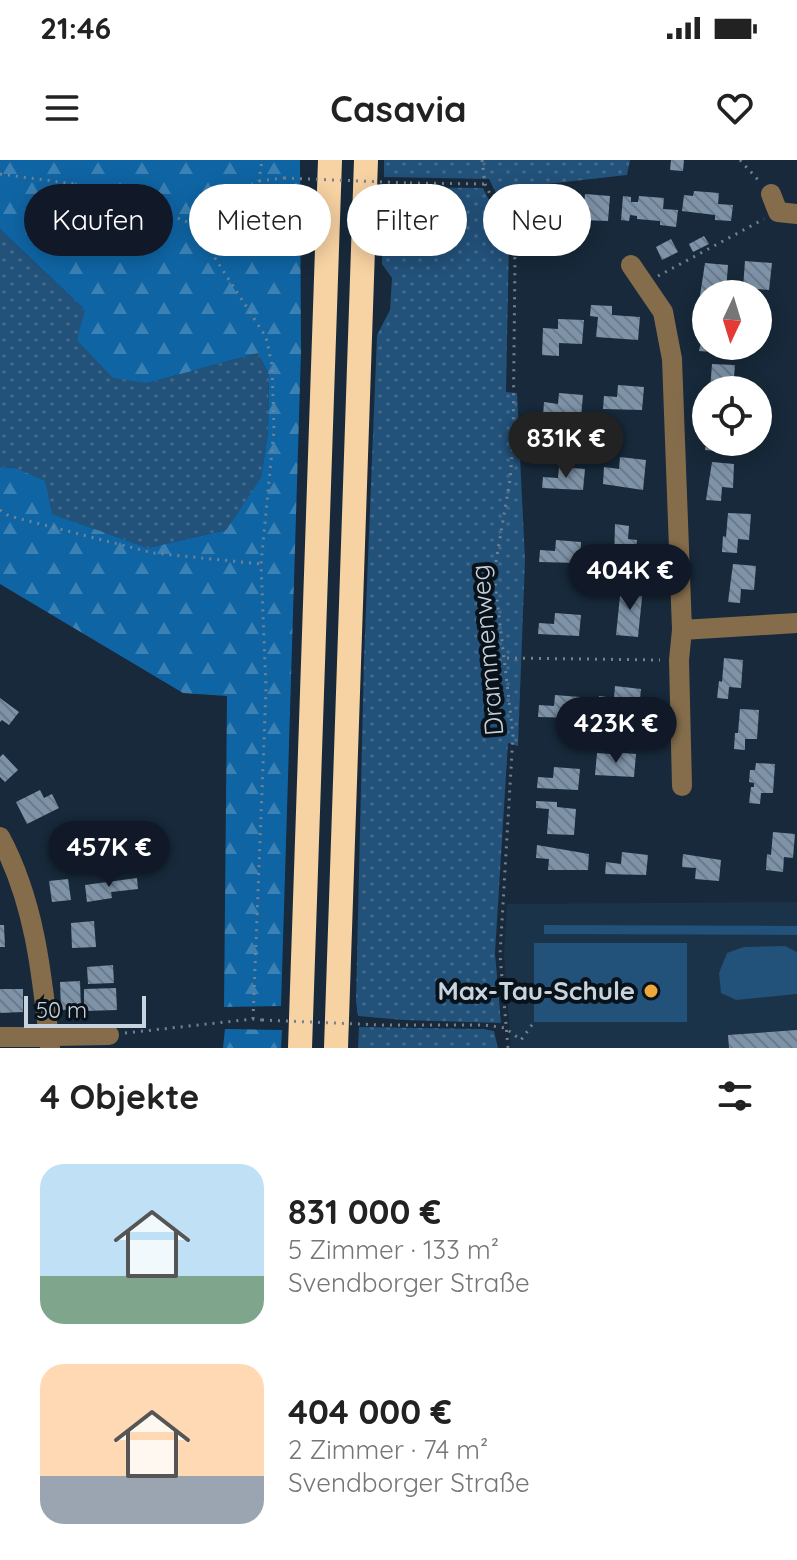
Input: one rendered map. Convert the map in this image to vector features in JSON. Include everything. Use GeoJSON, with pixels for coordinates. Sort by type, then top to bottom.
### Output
{"type":"FeatureCollection","features":[{"type":"Feature","properties":{"kind":"highway"},"geometry":{"type":"LineString","coordinates":[[300,1048],[330,160]]}},
{"type":"Feature","properties":{"kind":"highway"},"geometry":{"type":"LineString","coordinates":[[336,1048],[366,160]]}},
{"type":"Feature","properties":{"kind":"street"},"geometry":{"type":"LineString","coordinates":[[631,265],[663,312],[672,359],[682,630],[679,660],[682,786]]}},
{"type":"Feature","properties":{"kind":"street"},"geometry":{"type":"LineString","coordinates":[[682,630],[797,623]]}},
{"type":"Feature","properties":{"kind":"street"},"geometry":{"type":"LineString","coordinates":[[0,837],[17,872],[32,924],[50,1042]]}},
{"type":"Feature","properties":{"kind":"street"},"geometry":{"type":"LineString","coordinates":[[0,1037],[50,1042],[109,1035]]}},
{"type":"Feature","properties":{"kind":"path"},"geometry":{"type":"LineString","coordinates":[[259,181],[262,160]]}},
{"type":"Feature","properties":{"kind":"path","name":"Drammenweg"},"geometry":{"type":"LineString","coordinates":[[482,160],[485,184]]}},
{"type":"Feature","properties":{"kind":"path"},"geometry":{"type":"LineString","coordinates":[[645,283],[782,207],[740,160]]}},
{"type":"Feature","properties":{"kind":"path"},"geometry":{"type":"LineString","coordinates":[[0,174],[75,184],[189,223]]}},
{"type":"Feature","properties":{"kind":"path"},"geometry":{"type":"LineString","coordinates":[[255,184],[284,178],[485,184]]}},
{"type":"Feature","properties":{"kind":"path"},"geometry":{"type":"LineString","coordinates":[[214,256],[266,337],[272,365],[274,430],[261,564],[266,689],[253,1019]]}},
{"type":"Feature","properties":{"kind":"path","name":"Drammenweg"},"geometry":{"type":"LineString","coordinates":[[508,1048],[500,955],[513,753],[506,658],[494,573],[512,456],[514,256]]}},
{"type":"Feature","properties":{"kind":"path"},"geometry":{"type":"LineString","coordinates":[[0,510],[9,516],[153,553],[261,564]]}},
{"type":"Feature","properties":{"kind":"path"},"geometry":{"type":"LineString","coordinates":[[506,658],[679,660]]}},
{"type":"Feature","properties":{"kind":"path"},"geometry":{"type":"LineString","coordinates":[[109,1035],[253,1019],[382,1025],[485,1025],[505,1028],[521,1040],[534,1022]]}},
{"type":"Feature","properties":{"kind":"shaded area"},"geometry":{"type":"Polygon","coordinates":[[[384,160],[630,160],[627,175],[547,184],[492,184],[489,179],[384,177],[384,160]]]}},
{"type":"Feature","properties":{"kind":"shaded area"},"geometry":{"type":"Polygon","coordinates":[[[467,188],[483,188],[483,256],[509,256],[506,392],[517,393],[525,560],[518,746],[508,743],[495,953],[501,1023],[358,1016],[364,658],[377,335],[390,310],[392,278],[382,264],[382,256],[467,256],[467,188]]]}},
{"type":"Feature","properties":{"kind":"shaded area"},"geometry":{"type":"Polygon","coordinates":[[[0,229],[24,252],[24,256],[28,256],[85,310],[148,383],[258,353],[269,375],[268,432],[261,479],[226,530],[148,548],[51,514],[15,468],[0,467],[0,229]]]}},
{"type":"Feature","properties":{"kind":"shaded area","name":"Max-Tau-Schule"},"geometry":{"type":"Polygon","coordinates":[[[797,902],[797,1048],[511,1048],[504,955],[507,904],[797,902]]]}},
{"type":"Feature","properties":{"kind":"shaded area"},"geometry":{"type":"Polygon","coordinates":[[[544,925],[797,926],[797,935],[544,934],[544,925]]]}},
{"type":"Feature","properties":{"kind":"shaded area"},"geometry":{"type":"Polygon","coordinates":[[[534,943],[687,943],[687,1022],[534,1022],[534,943]]]}},
{"type":"Feature","properties":{"kind":"shaded area"},"geometry":{"type":"Polygon","coordinates":[[[785,946],[797,952],[797,994],[736,1000],[721,993],[719,973],[727,953],[744,947],[785,946]]]}},
{"type":"Feature","properties":{"kind":"shaded area"},"geometry":{"type":"Polygon","coordinates":[[[359,1027],[483,1029],[494,1031],[498,1048],[358,1048],[359,1027]]]}},
{"type":"Feature","properties":{"kind":"green space"},"geometry":{"type":"Polygon","coordinates":[[[0,160],[300,160],[300,184],[189,184],[189,256],[300,256],[301,352],[281,1006],[224,1007],[227,696],[183,693],[0,584],[0,467],[15,468],[45,481],[52,514],[148,548],[226,530],[261,478],[268,432],[269,375],[258,353],[148,383],[113,378],[77,340],[85,310],[28,256],[173,256],[173,184],[24,184],[24,252],[0,229],[0,160]]]}},
{"type":"Feature","properties":{"kind":"green space"},"geometry":{"type":"Polygon","coordinates":[[[225,1029],[282,1030],[281,1048],[223,1048],[225,1029]]]}},
{"type":"Feature","properties":{"kind":"building"},"geometry":{"type":"Polygon","coordinates":[[[671,160],[684,160],[683,171],[670,170],[671,160]]]}},
{"type":"Feature","properties":{"kind":"building"},"geometry":{"type":"Polygon","coordinates":[[[694,191],[719,193],[718,204],[733,205],[731,221],[715,220],[715,215],[682,211],[684,195],[693,196],[694,191]]]}},
{"type":"Feature","properties":{"kind":"building"},"geometry":{"type":"Polygon","coordinates":[[[591,194],[610,196],[608,221],[591,220],[591,194]]]}},
{"type":"Feature","properties":{"kind":"building"},"geometry":{"type":"Polygon","coordinates":[[[623,196],[631,197],[631,202],[638,202],[639,196],[664,198],[663,209],[678,210],[676,227],[630,215],[629,221],[621,220],[623,196]]]}},
{"type":"Feature","properties":{"kind":"building"},"geometry":{"type":"Polygon","coordinates":[[[704,236],[709,244],[693,252],[689,244],[704,236]]]}},
{"type":"Feature","properties":{"kind":"building"},"geometry":{"type":"Polygon","coordinates":[[[671,239],[678,252],[662,260],[656,247],[671,239]]]}},
{"type":"Feature","properties":{"kind":"building"},"geometry":{"type":"Polygon","coordinates":[[[745,261],[772,263],[770,280],[744,280],[745,261]]]}},
{"type":"Feature","properties":{"kind":"building"},"geometry":{"type":"Polygon","coordinates":[[[705,263],[728,265],[727,280],[702,280],[705,263]]]}},
{"type":"Feature","properties":{"kind":"building"},"geometry":{"type":"Polygon","coordinates":[[[591,305],[612,306],[612,315],[640,317],[638,340],[596,337],[598,317],[590,316],[591,305]]]}},
{"type":"Feature","properties":{"kind":"building"},"geometry":{"type":"Polygon","coordinates":[[[558,319],[584,320],[582,344],[559,343],[559,356],[542,355],[543,328],[558,329],[558,319]]]}},
{"type":"Feature","properties":{"kind":"building"},"geometry":{"type":"Polygon","coordinates":[[[712,364],[735,365],[734,376],[711,376],[712,364]]]}},
{"type":"Feature","properties":{"kind":"building"},"geometry":{"type":"Polygon","coordinates":[[[618,385],[644,387],[642,410],[603,409],[604,396],[617,397],[618,385]]]}},
{"type":"Feature","properties":{"kind":"building"},"geometry":{"type":"Polygon","coordinates":[[[559,393],[583,395],[581,417],[543,416],[544,402],[558,404],[559,393]]]}},
{"type":"Feature","properties":{"kind":"building"},"geometry":{"type":"Polygon","coordinates":[[[620,457],[646,460],[643,490],[603,484],[604,467],[619,469],[620,457]]]}},
{"type":"Feature","properties":{"kind":"building"},"geometry":{"type":"Polygon","coordinates":[[[712,462],[734,464],[733,488],[722,487],[721,501],[706,500],[712,462]]]}},
{"type":"Feature","properties":{"kind":"building"},"geometry":{"type":"Polygon","coordinates":[[[559,467],[585,469],[583,490],[542,488],[543,477],[558,478],[559,467]]]}},
{"type":"Feature","properties":{"kind":"building"},"geometry":{"type":"Polygon","coordinates":[[[728,513],[751,514],[749,540],[738,539],[737,553],[722,552],[728,513]]]}},
{"type":"Feature","properties":{"kind":"building"},"geometry":{"type":"Polygon","coordinates":[[[615,524],[629,526],[628,539],[637,540],[634,566],[614,564],[615,524]]]}},
{"type":"Feature","properties":{"kind":"building"},"geometry":{"type":"Polygon","coordinates":[[[556,540],[581,542],[580,563],[539,562],[540,550],[555,551],[556,540]]]}},
{"type":"Feature","properties":{"kind":"building"},"geometry":{"type":"Polygon","coordinates":[[[733,564],[756,566],[754,590],[741,589],[740,603],[728,602],[733,564]]]}},
{"type":"Feature","properties":{"kind":"building"},"geometry":{"type":"Polygon","coordinates":[[[621,586],[643,588],[638,637],[616,635],[621,586]]]}},
{"type":"Feature","properties":{"kind":"building"},"geometry":{"type":"Polygon","coordinates":[[[555,613],[581,615],[579,636],[538,634],[539,623],[554,624],[555,613]]]}},
{"type":"Feature","properties":{"kind":"building"},"geometry":{"type":"Polygon","coordinates":[[[724,658],[743,660],[741,688],[729,687],[728,699],[717,698],[724,658]]]}},
{"type":"Feature","properties":{"kind":"building"},"geometry":{"type":"Polygon","coordinates":[[[615,686],[641,689],[639,709],[598,708],[599,696],[614,698],[615,686]]]}},
{"type":"Feature","properties":{"kind":"building"},"geometry":{"type":"Polygon","coordinates":[[[555,695],[580,697],[579,718],[538,717],[539,705],[554,706],[555,695]]]}},
{"type":"Feature","properties":{"kind":"building"},"geometry":{"type":"Polygon","coordinates":[[[0,698],[19,712],[9,725],[2,720],[0,722],[0,698]]]}},
{"type":"Feature","properties":{"kind":"building"},"geometry":{"type":"Polygon","coordinates":[[[740,709],[759,710],[757,739],[745,739],[745,750],[734,749],[740,709]]]}},
{"type":"Feature","properties":{"kind":"building"},"geometry":{"type":"Polygon","coordinates":[[[597,753],[636,754],[634,777],[595,775],[597,753]]]}},
{"type":"Feature","properties":{"kind":"building"},"geometry":{"type":"Polygon","coordinates":[[[3,754],[18,770],[5,782],[0,777],[0,757],[3,754]]]}},
{"type":"Feature","properties":{"kind":"building"},"geometry":{"type":"Polygon","coordinates":[[[756,763],[775,764],[773,793],[761,793],[760,804],[749,803],[751,787],[754,787],[754,783],[749,782],[750,770],[755,770],[756,763]]]}},
{"type":"Feature","properties":{"kind":"building"},"geometry":{"type":"Polygon","coordinates":[[[554,767],[580,769],[578,790],[537,788],[538,777],[553,778],[554,767]]]}},
{"type":"Feature","properties":{"kind":"building"},"geometry":{"type":"Polygon","coordinates":[[[40,790],[44,798],[52,794],[59,808],[27,824],[16,802],[40,790]]]}},
{"type":"Feature","properties":{"kind":"building"},"geometry":{"type":"Polygon","coordinates":[[[536,801],[557,802],[557,807],[576,809],[574,835],[547,834],[549,809],[536,808],[536,801]]]}},
{"type":"Feature","properties":{"kind":"building"},"geometry":{"type":"Polygon","coordinates":[[[773,832],[795,834],[793,858],[784,857],[783,872],[766,870],[773,832]]]}},
{"type":"Feature","properties":{"kind":"building"},"geometry":{"type":"Polygon","coordinates":[[[97,838],[122,838],[123,849],[97,850],[97,838]]]}},
{"type":"Feature","properties":{"kind":"building"},"geometry":{"type":"Polygon","coordinates":[[[537,845],[589,854],[588,870],[548,870],[549,859],[536,858],[537,845]]]}},
{"type":"Feature","properties":{"kind":"building"},"geometry":{"type":"Polygon","coordinates":[[[622,852],[648,855],[646,875],[605,874],[606,862],[621,864],[622,852]]]}},
{"type":"Feature","properties":{"kind":"building"},"geometry":{"type":"Polygon","coordinates":[[[683,854],[721,860],[719,881],[695,879],[696,868],[682,867],[683,854]]]}},
{"type":"Feature","properties":{"kind":"building"},"geometry":{"type":"Polygon","coordinates":[[[137,878],[138,889],[111,892],[112,898],[87,902],[85,885],[137,878]]]}},
{"type":"Feature","properties":{"kind":"building"},"geometry":{"type":"Polygon","coordinates":[[[68,879],[71,900],[52,902],[49,881],[68,879]]]}},
{"type":"Feature","properties":{"kind":"building"},"geometry":{"type":"Polygon","coordinates":[[[94,921],[96,947],[72,948],[71,923],[94,921]]]}},
{"type":"Feature","properties":{"kind":"building"},"geometry":{"type":"Polygon","coordinates":[[[0,925],[4,925],[5,947],[0,947],[0,925]]]}},
{"type":"Feature","properties":{"kind":"building"},"geometry":{"type":"Polygon","coordinates":[[[113,965],[114,983],[88,984],[87,967],[113,965]]]}},
{"type":"Feature","properties":{"kind":"building"},"geometry":{"type":"Polygon","coordinates":[[[80,981],[81,1009],[61,1010],[60,982],[80,981]]]}},
{"type":"Feature","properties":{"kind":"building"},"geometry":{"type":"Polygon","coordinates":[[[116,988],[117,1010],[84,1011],[84,989],[116,988]]]}},
{"type":"Feature","properties":{"kind":"building"},"geometry":{"type":"Polygon","coordinates":[[[0,989],[23,989],[23,1012],[0,1013],[0,989]]]}},
{"type":"Feature","properties":{"kind":"building"},"geometry":{"type":"Polygon","coordinates":[[[797,1030],[797,1048],[729,1048],[728,1035],[797,1030]]]}},
{"type":"Feature","properties":{"kind":"place","name":"Max-Tau-Schule"},"geometry":{"type":"Point","coordinates":[651,991]}}]}
